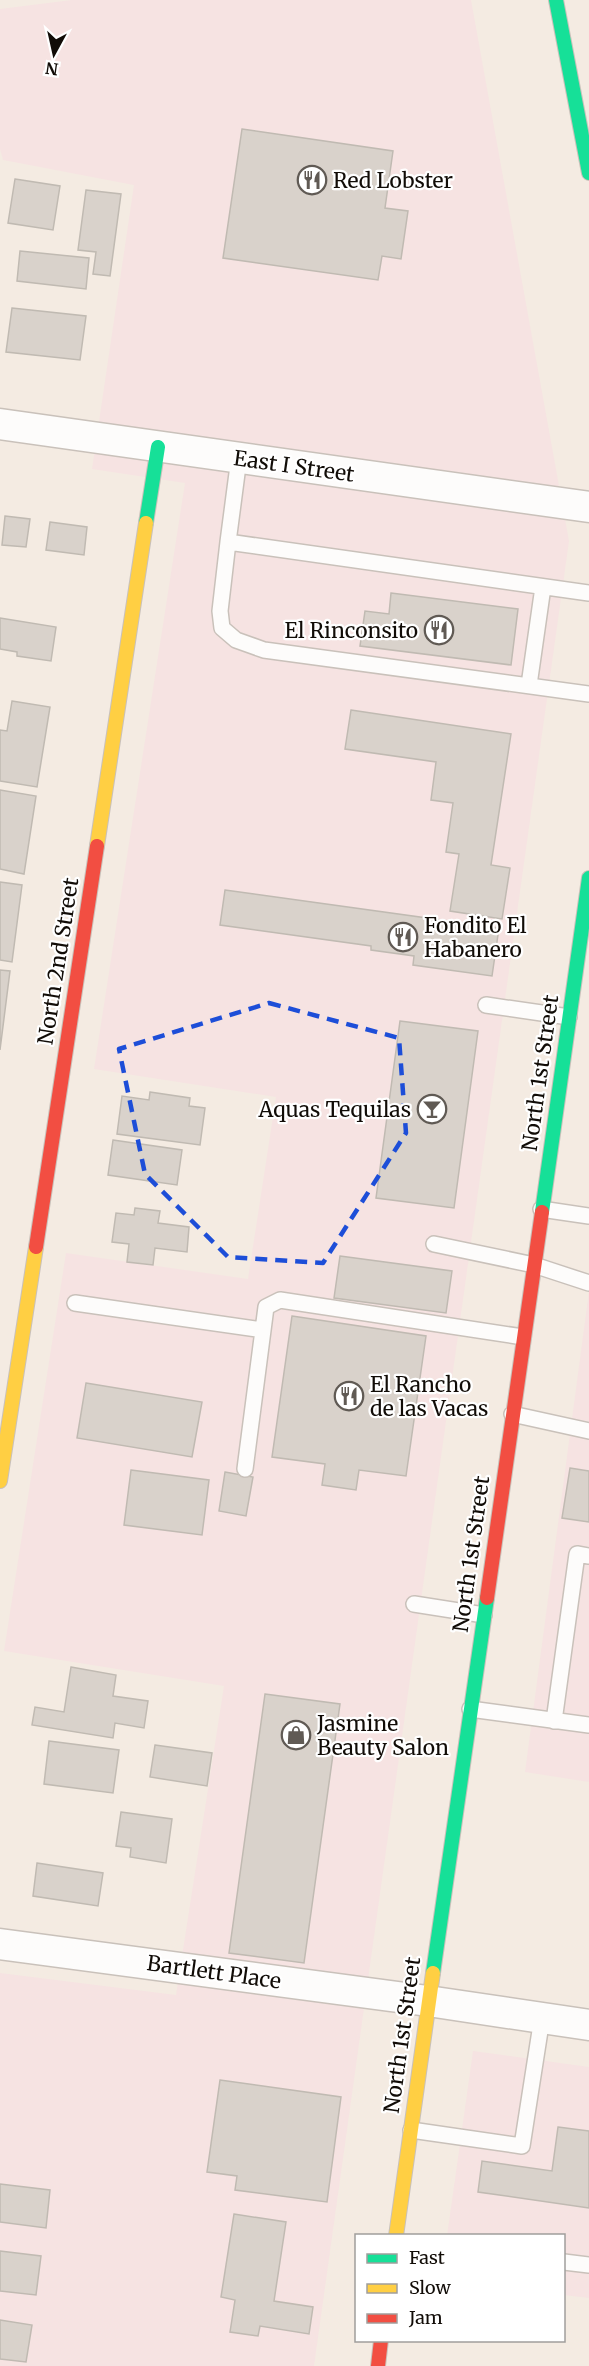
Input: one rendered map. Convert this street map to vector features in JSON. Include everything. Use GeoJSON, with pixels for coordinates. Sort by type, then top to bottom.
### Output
{"type":"FeatureCollection","features":[{"type":"Feature","properties":{"kind":"main road"},"geometry":{"type":"LineString","coordinates":[[556,0],[589,172]]}},
{"type":"Feature","properties":{"kind":"main road","name":"North 2nd Street"},"geometry":{"type":"LineString","coordinates":[[0,1481],[158,447]]}},
{"type":"Feature","properties":{"kind":"main road","name":"North 1st Street"},"geometry":{"type":"LineString","coordinates":[[396,2234],[589,878]]}},
{"type":"Feature","properties":{"kind":"main road"},"geometry":{"type":"LineString","coordinates":[[378,2366],[381,2342]]}},
{"type":"Feature","properties":{"kind":"street","name":"East I Street"},"geometry":{"type":"LineString","coordinates":[[0,424],[589,507]]}},
{"type":"Feature","properties":{"kind":"street","name":"Bartlett Place"},"geometry":{"type":"LineString","coordinates":[[0,1944],[428,2001],[589,2025]]}},
{"type":"Feature","properties":{"kind":"lane"},"geometry":{"type":"LineString","coordinates":[[239,458],[220,611],[222,628],[236,640],[264,650],[589,694]]}},
{"type":"Feature","properties":{"kind":"lane"},"geometry":{"type":"LineString","coordinates":[[228,542],[589,593]]}},
{"type":"Feature","properties":{"kind":"lane"},"geometry":{"type":"LineString","coordinates":[[529,685],[543,587]]}},
{"type":"Feature","properties":{"kind":"lane"},"geometry":{"type":"LineString","coordinates":[[486,1005],[569,1017]]}},
{"type":"Feature","properties":{"kind":"lane"},"geometry":{"type":"LineString","coordinates":[[541,1209],[589,1216]]}},
{"type":"Feature","properties":{"kind":"lane"},"geometry":{"type":"LineString","coordinates":[[434,1244],[534,1265],[589,1283]]}},
{"type":"Feature","properties":{"kind":"lane"},"geometry":{"type":"LineString","coordinates":[[245,1469],[266,1307],[280,1300],[523,1337]]}},
{"type":"Feature","properties":{"kind":"lane"},"geometry":{"type":"LineString","coordinates":[[75,1303],[263,1330]]}},
{"type":"Feature","properties":{"kind":"lane"},"geometry":{"type":"LineString","coordinates":[[512,1414],[589,1431]]}},
{"type":"Feature","properties":{"kind":"lane"},"geometry":{"type":"LineString","coordinates":[[554,1721],[577,1554],[589,1556]]}},
{"type":"Feature","properties":{"kind":"lane"},"geometry":{"type":"LineString","coordinates":[[414,1604],[484,1615]]}},
{"type":"Feature","properties":{"kind":"lane"},"geometry":{"type":"LineString","coordinates":[[470,1709],[589,1725]]}},
{"type":"Feature","properties":{"kind":"lane"},"geometry":{"type":"LineString","coordinates":[[411,2130],[522,2146],[542,2018]]}},
{"type":"Feature","properties":{"kind":"lane"},"geometry":{"type":"LineString","coordinates":[[565,2262],[589,2265]]}},
{"type":"Feature","properties":{"kind":"highlighted area"},"geometry":{"type":"Polygon","coordinates":[[[269,1003],[399,1038],[406,1133],[323,1263],[228,1257],[145,1174],[119,1049],[269,1003]]]}},
{"type":"Feature","properties":{"kind":"shaded area"},"geometry":{"type":"Polygon","coordinates":[[[72,0],[471,0],[569,541],[314,2366],[0,2366],[0,1973],[176,1995],[224,1686],[4,1651],[66,1253],[248,1279],[276,1097],[94,1069],[185,483],[92,469],[134,185],[3,160],[0,149],[0,9],[72,0]]]}},
{"type":"Feature","properties":{"kind":"shaded area"},"geometry":{"type":"Polygon","coordinates":[[[589,1291],[589,1782],[525,1772],[589,1291]]]}},
{"type":"Feature","properties":{"kind":"shaded area"},"geometry":{"type":"Polygon","coordinates":[[[473,2051],[589,2067],[589,2298],[565,2295],[565,2234],[447,2234],[473,2051]]]}},
{"type":"Feature","properties":{"kind":"building","name":"Red Lobster"},"geometry":{"type":"Polygon","coordinates":[[[242,129],[393,151],[385,208],[408,211],[401,259],[382,256],[378,280],[223,258],[242,129]]]}},
{"type":"Feature","properties":{"kind":"building"},"geometry":{"type":"Polygon","coordinates":[[[15,179],[60,186],[53,230],[8,223],[15,179]]]}},
{"type":"Feature","properties":{"kind":"building"},"geometry":{"type":"Polygon","coordinates":[[[86,190],[121,194],[110,276],[93,274],[96,252],[78,250],[86,190]]]}},
{"type":"Feature","properties":{"kind":"building"},"geometry":{"type":"Polygon","coordinates":[[[20,251],[89,258],[86,289],[17,281],[20,251]]]}},
{"type":"Feature","properties":{"kind":"building"},"geometry":{"type":"Polygon","coordinates":[[[12,308],[86,316],[80,360],[6,352],[12,308]]]}},
{"type":"Feature","properties":{"kind":"building"},"geometry":{"type":"Polygon","coordinates":[[[5,516],[30,519],[26,547],[2,545],[5,516]]]}},
{"type":"Feature","properties":{"kind":"building"},"geometry":{"type":"Polygon","coordinates":[[[50,522],[87,527],[84,555],[46,550],[50,522]]]}},
{"type":"Feature","properties":{"kind":"building","name":"El Rinconsito"},"geometry":{"type":"Polygon","coordinates":[[[391,593],[518,609],[511,665],[360,646],[365,611],[389,614],[391,593]]]}},
{"type":"Feature","properties":{"kind":"building"},"geometry":{"type":"Polygon","coordinates":[[[0,618],[56,627],[51,661],[17,656],[17,652],[0,649],[0,618]]]}},
{"type":"Feature","properties":{"kind":"building"},"geometry":{"type":"Polygon","coordinates":[[[12,701],[50,707],[37,787],[0,781],[0,730],[7,731],[12,701]]]}},
{"type":"Feature","properties":{"kind":"building"},"geometry":{"type":"Polygon","coordinates":[[[351,710],[511,734],[491,865],[510,868],[502,919],[450,911],[459,854],[446,852],[453,803],[431,800],[436,762],[345,749],[351,710]]]}},
{"type":"Feature","properties":{"kind":"building"},"geometry":{"type":"Polygon","coordinates":[[[0,790],[36,796],[24,874],[0,869],[0,790]]]}},
{"type":"Feature","properties":{"kind":"building"},"geometry":{"type":"Polygon","coordinates":[[[0,882],[22,885],[12,962],[0,960],[0,882]]]}},
{"type":"Feature","properties":{"kind":"building","name":"Fondito El Habanero"},"geometry":{"type":"Polygon","coordinates":[[[225,890],[499,928],[492,976],[413,965],[414,956],[371,950],[371,946],[220,925],[225,890]]]}},
{"type":"Feature","properties":{"kind":"building"},"geometry":{"type":"Polygon","coordinates":[[[0,970],[10,971],[0,1050],[0,970]]]}},
{"type":"Feature","properties":{"kind":"building"},"geometry":{"type":"Polygon","coordinates":[[[400,1021],[478,1031],[454,1208],[376,1198],[400,1021]]]}},
{"type":"Feature","properties":{"kind":"building"},"geometry":{"type":"Polygon","coordinates":[[[150,1092],[190,1098],[189,1106],[205,1108],[200,1145],[117,1134],[122,1096],[149,1100],[150,1092]]]}},
{"type":"Feature","properties":{"kind":"building"},"geometry":{"type":"Polygon","coordinates":[[[113,1140],[182,1150],[177,1185],[108,1175],[113,1140]]]}},
{"type":"Feature","properties":{"kind":"building"},"geometry":{"type":"Polygon","coordinates":[[[135,1208],[160,1211],[158,1223],[189,1227],[187,1252],[155,1248],[153,1265],[127,1262],[129,1244],[112,1242],[116,1213],[134,1215],[135,1208]]]}},
{"type":"Feature","properties":{"kind":"building"},"geometry":{"type":"Polygon","coordinates":[[[340,1256],[452,1271],[446,1313],[334,1298],[340,1256]]]}},
{"type":"Feature","properties":{"kind":"building","name":"El Rancho de las Vacas"},"geometry":{"type":"Polygon","coordinates":[[[292,1316],[426,1336],[406,1476],[359,1470],[356,1490],[322,1485],[325,1464],[272,1457],[292,1316]]]}},
{"type":"Feature","properties":{"kind":"building"},"geometry":{"type":"Polygon","coordinates":[[[86,1383],[202,1402],[192,1457],[77,1438],[86,1383]]]}},
{"type":"Feature","properties":{"kind":"building"},"geometry":{"type":"Polygon","coordinates":[[[570,1468],[589,1471],[589,1522],[562,1518],[570,1468]]]}},
{"type":"Feature","properties":{"kind":"building"},"geometry":{"type":"Polygon","coordinates":[[[131,1470],[209,1480],[202,1535],[124,1525],[131,1470]]]}},
{"type":"Feature","properties":{"kind":"building"},"geometry":{"type":"Polygon","coordinates":[[[225,1472],[253,1477],[246,1516],[219,1511],[225,1472]]]}},
{"type":"Feature","properties":{"kind":"building"},"geometry":{"type":"Polygon","coordinates":[[[71,1667],[116,1675],[113,1696],[148,1701],[144,1728],[115,1723],[113,1738],[32,1725],[35,1707],[64,1712],[71,1667]]]}},
{"type":"Feature","properties":{"kind":"building"},"geometry":{"type":"Polygon","coordinates":[[[265,1694],[340,1704],[304,1963],[229,1953],[265,1694]]]}},
{"type":"Feature","properties":{"kind":"building"},"geometry":{"type":"Polygon","coordinates":[[[49,1741],[119,1750],[113,1793],[44,1784],[49,1741]]]}},
{"type":"Feature","properties":{"kind":"building"},"geometry":{"type":"Polygon","coordinates":[[[155,1745],[212,1753],[207,1786],[150,1777],[155,1745]]]}},
{"type":"Feature","properties":{"kind":"building"},"geometry":{"type":"Polygon","coordinates":[[[121,1812],[172,1819],[166,1863],[130,1857],[131,1848],[116,1846],[121,1812]]]}},
{"type":"Feature","properties":{"kind":"building"},"geometry":{"type":"Polygon","coordinates":[[[37,1863],[103,1873],[98,1906],[33,1896],[37,1863]]]}},
{"type":"Feature","properties":{"kind":"building"},"geometry":{"type":"Polygon","coordinates":[[[220,2080],[341,2097],[327,2202],[235,2190],[237,2176],[207,2172],[220,2080]]]}},
{"type":"Feature","properties":{"kind":"building"},"geometry":{"type":"Polygon","coordinates":[[[558,2127],[589,2131],[589,2208],[478,2192],[482,2161],[552,2171],[558,2127]]]}},
{"type":"Feature","properties":{"kind":"building"},"geometry":{"type":"Polygon","coordinates":[[[0,2184],[50,2190],[46,2228],[0,2222],[0,2184]]]}},
{"type":"Feature","properties":{"kind":"building"},"geometry":{"type":"Polygon","coordinates":[[[234,2214],[286,2222],[274,2301],[313,2307],[309,2334],[260,2326],[258,2336],[230,2332],[235,2300],[221,2297],[234,2214]]]}},
{"type":"Feature","properties":{"kind":"building"},"geometry":{"type":"Polygon","coordinates":[[[0,2251],[41,2256],[36,2295],[0,2291],[0,2251]]]}},
{"type":"Feature","properties":{"kind":"building"},"geometry":{"type":"Polygon","coordinates":[[[0,2320],[32,2325],[26,2362],[0,2359],[0,2320]]]}},
{"type":"Feature","properties":{"kind":"traffic: fast"},"geometry":{"type":"LineString","coordinates":[[556,0],[589,173]]}},
{"type":"Feature","properties":{"kind":"traffic: fast"},"geometry":{"type":"LineString","coordinates":[[146,523],[158,447]]}},
{"type":"Feature","properties":{"kind":"traffic: fast"},"geometry":{"type":"LineString","coordinates":[[542,1212],[589,878]]}},
{"type":"Feature","properties":{"kind":"traffic: fast"},"geometry":{"type":"LineString","coordinates":[[433,1973],[487,1598]]}},
{"type":"Feature","properties":{"kind":"traffic: slow"},"geometry":{"type":"LineString","coordinates":[[97,846],[146,523]]}},
{"type":"Feature","properties":{"kind":"traffic: slow"},"geometry":{"type":"LineString","coordinates":[[0,1481],[36,1247]]}},
{"type":"Feature","properties":{"kind":"traffic: slow"},"geometry":{"type":"LineString","coordinates":[[396,2234],[433,1973]]}},
{"type":"Feature","properties":{"kind":"traffic: jam"},"geometry":{"type":"LineString","coordinates":[[36,1247],[97,846]]}},
{"type":"Feature","properties":{"kind":"traffic: jam"},"geometry":{"type":"LineString","coordinates":[[487,1598],[542,1212]]}},
{"type":"Feature","properties":{"kind":"traffic: jam"},"geometry":{"type":"LineString","coordinates":[[378,2366],[381,2342]]}},
{"type":"Feature","properties":{"kind":"place","name":"Red Lobster"},"geometry":{"type":"Point","coordinates":[312,180]}},
{"type":"Feature","properties":{"kind":"place","name":"El Rinconsito"},"geometry":{"type":"Point","coordinates":[439,630]}},
{"type":"Feature","properties":{"kind":"place","name":"Fondito El Habanero"},"geometry":{"type":"Point","coordinates":[403,937]}},
{"type":"Feature","properties":{"kind":"place","name":"Aquas Tequilas"},"geometry":{"type":"Point","coordinates":[432,1109]}},
{"type":"Feature","properties":{"kind":"place","name":"El Rancho de las Vacas"},"geometry":{"type":"Point","coordinates":[349,1396]}},
{"type":"Feature","properties":{"kind":"place","name":"Jasmine Beauty Salon"},"geometry":{"type":"Point","coordinates":[296,1735]}}]}
